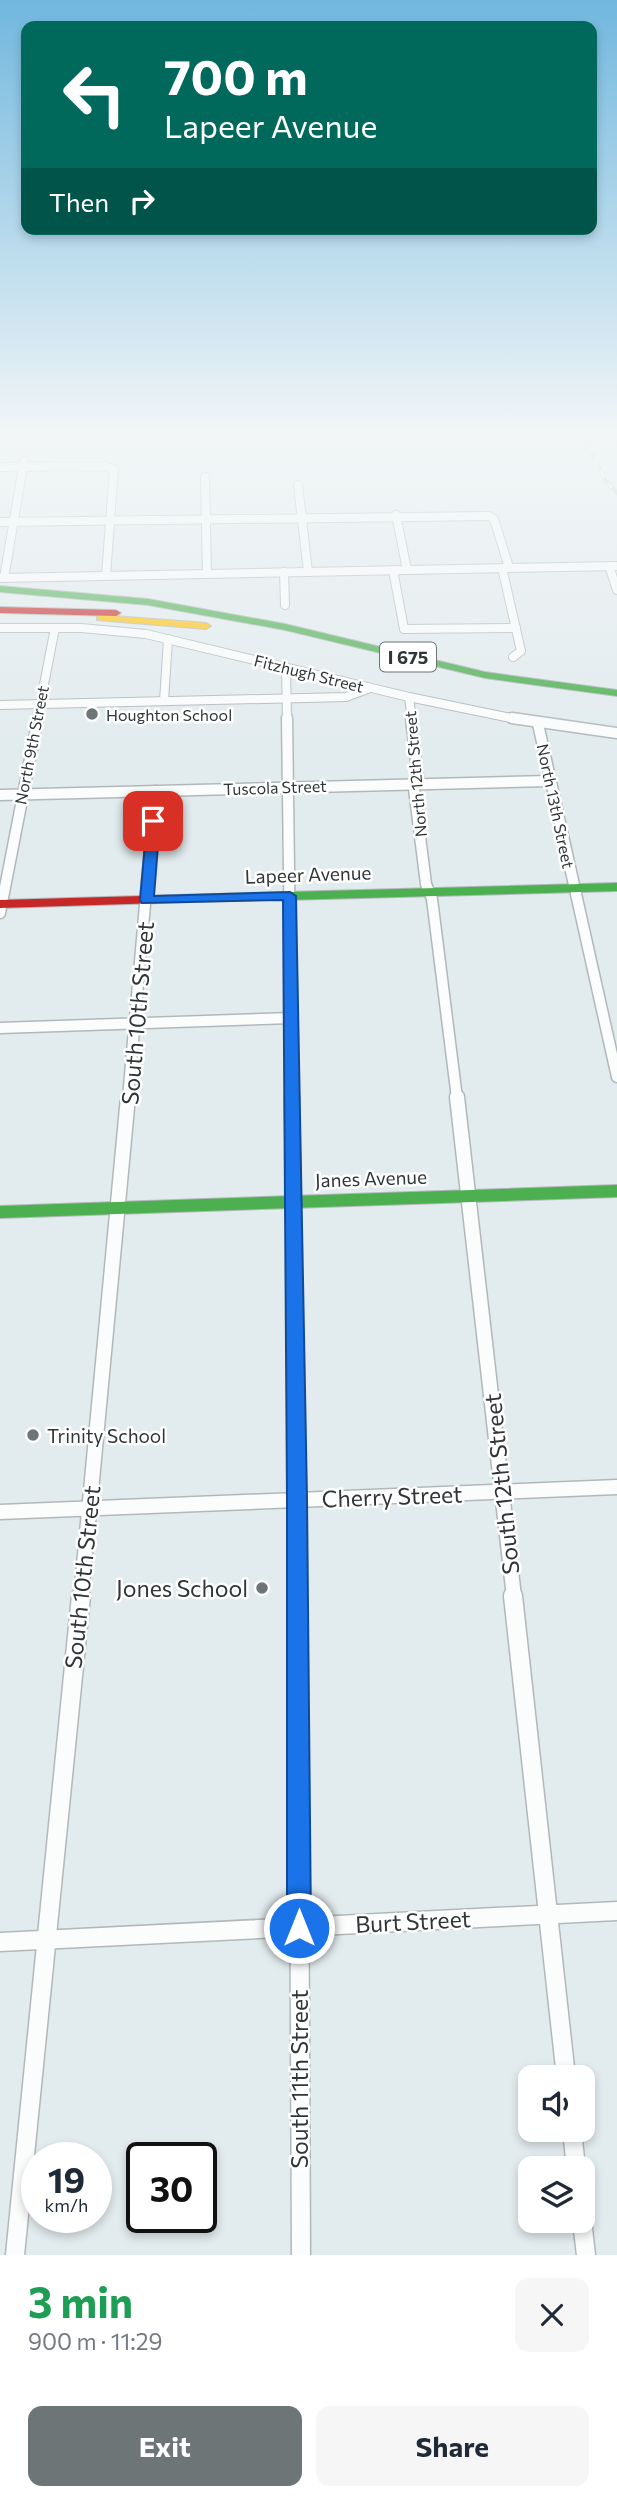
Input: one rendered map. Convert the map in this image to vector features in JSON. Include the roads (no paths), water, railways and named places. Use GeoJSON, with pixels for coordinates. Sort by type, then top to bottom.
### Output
{"type":"FeatureCollection","features":[{"type":"Feature","properties":{"kind":"main road"},"geometry":{"type":"LineString","coordinates":[[1,582],[200,612]]}},
{"type":"Feature","properties":{"kind":"main road","name":"I 675"},"geometry":{"type":"LineString","coordinates":[[0,598],[96,601],[200,612],[307,632],[473,672],[567,688],[617,693]]}},
{"type":"Feature","properties":{"kind":"main road","name":"I 675"},"geometry":{"type":"LineString","coordinates":[[0,610],[114,613],[215,626],[510,693],[617,707]]}},
{"type":"Feature","properties":{"kind":"main road"},"geometry":{"type":"LineString","coordinates":[[0,621],[83,617],[215,626]]}},
{"type":"Feature","properties":{"kind":"main road","name":"Lapeer Avenue"},"geometry":{"type":"LineString","coordinates":[[1,907],[147,900],[617,887]]}},
{"type":"Feature","properties":{"kind":"main road","name":"Janes Avenue"},"geometry":{"type":"LineString","coordinates":[[0,1212],[617,1191]]}},
{"type":"Feature","properties":{"kind":"street"},"geometry":{"type":"LineString","coordinates":[[10,538],[1,582],[106,576],[613,566],[617,590]]}},
{"type":"Feature","properties":{"kind":"street"},"geometry":{"type":"LineString","coordinates":[[106,576],[108,538]]}},
{"type":"Feature","properties":{"kind":"street"},"geometry":{"type":"LineString","coordinates":[[206,538],[207,574]]}},
{"type":"Feature","properties":{"kind":"street"},"geometry":{"type":"LineString","coordinates":[[305,538],[309,572]]}},
{"type":"Feature","properties":{"kind":"street"},"geometry":{"type":"LineString","coordinates":[[401,538],[407,570]]}},
{"type":"Feature","properties":{"kind":"street"},"geometry":{"type":"LineString","coordinates":[[499,538],[507,568]]}},
{"type":"Feature","properties":{"kind":"street"},"geometry":{"type":"LineString","coordinates":[[507,568],[503,572],[521,651],[513,657]]}},
{"type":"Feature","properties":{"kind":"street"},"geometry":{"type":"LineString","coordinates":[[393,570],[404,629],[516,628]]}},
{"type":"Feature","properties":{"kind":"street"},"geometry":{"type":"LineString","coordinates":[[284,572],[285,606]]}},
{"type":"Feature","properties":{"kind":"street","name":"Fitzhugh Street"},"geometry":{"type":"LineString","coordinates":[[0,628],[116,631],[168,639],[409,698],[538,724],[617,733]]}},
{"type":"Feature","properties":{"kind":"street","name":"North 9th Street"},"geometry":{"type":"LineString","coordinates":[[1,907],[55,628]]}},
{"type":"Feature","properties":{"kind":"street"},"geometry":{"type":"LineString","coordinates":[[163,701],[168,639]]}},
{"type":"Feature","properties":{"kind":"street","name":"South 11th Street"},"geometry":{"type":"LineString","coordinates":[[286,667],[297,1499],[300,2255]]}},
{"type":"Feature","properties":{"kind":"street"},"geometry":{"type":"LineString","coordinates":[[0,705],[346,697],[370,688]]}},
{"type":"Feature","properties":{"kind":"street","name":"North 12th Street"},"geometry":{"type":"LineString","coordinates":[[409,698],[418,778],[414,789],[428,892]]}},
{"type":"Feature","properties":{"kind":"street","name":"North 13th Street"},"geometry":{"type":"LineString","coordinates":[[538,724],[617,1077]]}},
{"type":"Feature","properties":{"kind":"street","name":"Tuscola Street"},"geometry":{"type":"LineString","coordinates":[[0,795],[549,781]]}},
{"type":"Feature","properties":{"kind":"street","name":"South 10th Street"},"geometry":{"type":"LineString","coordinates":[[15,2255],[119,1207],[155,791]]}},
{"type":"Feature","properties":{"kind":"street","name":"South 12th Street"},"geometry":{"type":"LineString","coordinates":[[428,892],[432,899],[470,1196],[565,2065]]}},
{"type":"Feature","properties":{"kind":"street"},"geometry":{"type":"LineString","coordinates":[[603,1016],[617,1016]]}},
{"type":"Feature","properties":{"kind":"street"},"geometry":{"type":"LineString","coordinates":[[0,1028],[291,1018]]}},
{"type":"Feature","properties":{"kind":"street","name":"Cherry Street"},"geometry":{"type":"LineString","coordinates":[[0,1512],[617,1487]]}},
{"type":"Feature","properties":{"kind":"street","name":"Burt Street"},"geometry":{"type":"LineString","coordinates":[[0,1942],[617,1911]]}},
{"type":"Feature","properties":{"kind":"street"},"geometry":{"type":"LineString","coordinates":[[583,2233],[586,2255]]}},
{"type":"Feature","properties":{"kind":"place","name":"Houghton School"},"geometry":{"type":"Point","coordinates":[92,714]}},
{"type":"Feature","properties":{"kind":"place","name":"Trinity School"},"geometry":{"type":"Point","coordinates":[33,1435]}},
{"type":"Feature","properties":{"kind":"place","name":"Jones School"},"geometry":{"type":"Point","coordinates":[262,1588]}}]}
